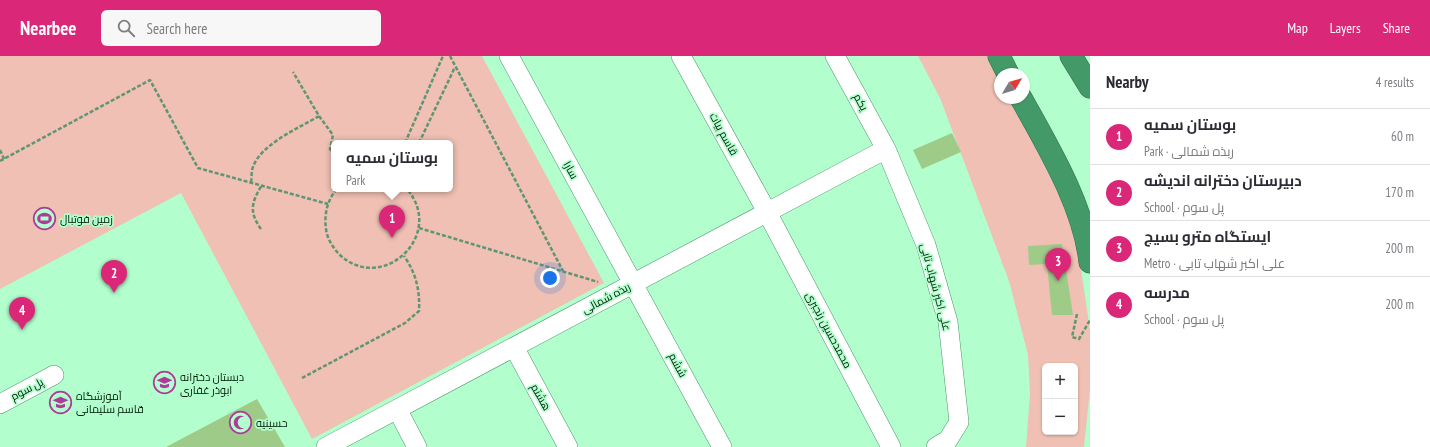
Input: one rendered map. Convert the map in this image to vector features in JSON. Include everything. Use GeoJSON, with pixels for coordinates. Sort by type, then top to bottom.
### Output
{"type":"FeatureCollection","features":[{"type":"Feature","properties":{"kind":"highway"},"geometry":{"type":"LineString","coordinates":[[999,56],[1005,68]]}},
{"type":"Feature","properties":{"kind":"highway"},"geometry":{"type":"LineString","coordinates":[[1071,56],[1090,86]]}},
{"type":"Feature","properties":{"kind":"highway"},"geometry":{"type":"LineString","coordinates":[[1024,104],[1070,194],[1082,227],[1090,262]]}},
{"type":"Feature","properties":{"kind":"street","name":"سارا"},"geometry":{"type":"LineString","coordinates":[[509,56],[634,283]]}},
{"type":"Feature","properties":{"kind":"street","name":"قاسم بیات"},"geometry":{"type":"LineString","coordinates":[[681,56],[767,212]]}},
{"type":"Feature","properties":{"kind":"street","name":"یکم"},"geometry":{"type":"LineString","coordinates":[[836,56],[886,149]]}},
{"type":"Feature","properties":{"kind":"street","name":"ربذه شمالی"},"geometry":{"type":"LineString","coordinates":[[326,447],[886,149]]}},
{"type":"Feature","properties":{"kind":"street","name":"علی اکبر شهاب تابی"},"geometry":{"type":"LineString","coordinates":[[886,149],[926,245],[948,322],[959,422],[948,440],[936,447]]}},
{"type":"Feature","properties":{"kind":"street","name":"محمدحسین رنجبری"},"geometry":{"type":"LineString","coordinates":[[767,212],[891,447]]}},
{"type":"Feature","properties":{"kind":"street","name":"ششم"},"geometry":{"type":"LineString","coordinates":[[634,283],[722,447]]}},
{"type":"Feature","properties":{"kind":"street","name":"هشتم"},"geometry":{"type":"LineString","coordinates":[[514,347],[568,447]]}},
{"type":"Feature","properties":{"kind":"street","name":"پل سوم"},"geometry":{"type":"LineString","coordinates":[[0,404],[54,375]]}},
{"type":"Feature","properties":{"kind":"street"},"geometry":{"type":"LineString","coordinates":[[397,409],[417,447]]}},
{"type":"Feature","properties":{"kind":"path"},"geometry":{"type":"LineString","coordinates":[[406,140],[443,56]]}},
{"type":"Feature","properties":{"kind":"path"},"geometry":{"type":"LineString","coordinates":[[450,56],[563,271]]}},
{"type":"Feature","properties":{"kind":"path"},"geometry":{"type":"LineString","coordinates":[[420,140],[455,66]]}},
{"type":"Feature","properties":{"kind":"path"},"geometry":{"type":"LineString","coordinates":[[293,72],[319,116],[333,135],[332,140]]}},
{"type":"Feature","properties":{"kind":"path"},"geometry":{"type":"LineString","coordinates":[[0,161],[150,80],[198,168],[328,204]]}},
{"type":"Feature","properties":{"kind":"path"},"geometry":{"type":"LineString","coordinates":[[251,182],[253,166],[268,147],[286,134],[319,116]]}},
{"type":"Feature","properties":{"kind":"path"},"geometry":{"type":"LineString","coordinates":[[0,150],[4,158]]}},
{"type":"Feature","properties":{"kind":"path"},"geometry":{"type":"LineString","coordinates":[[261,230],[252,217],[254,199],[262,185]]}},
{"type":"Feature","properties":{"kind":"path"},"geometry":{"type":"LineString","coordinates":[[335,192],[328,204],[325,219],[327,234],[333,248],[344,258],[358,266],[374,268],[390,264],[404,256],[414,243],[419,228],[419,211],[413,196],[410,192]]}},
{"type":"Feature","properties":{"kind":"path"},"geometry":{"type":"LineString","coordinates":[[419,228],[604,284]]}},
{"type":"Feature","properties":{"kind":"path"},"geometry":{"type":"LineString","coordinates":[[302,378],[405,324],[419,311],[420,293],[412,268],[404,256]]}},
{"type":"Feature","properties":{"kind":"path"},"geometry":{"type":"LineString","coordinates":[[1077,314],[1072,337],[1079,339],[1090,320]]}},
{"type":"Feature","properties":{"kind":"shaded area"},"geometry":{"type":"Polygon","coordinates":[[[0,56],[482,56],[604,283],[312,439],[181,193],[0,289],[0,56]]]}},
{"type":"Feature","properties":{"kind":"shaded area"},"geometry":{"type":"Polygon","coordinates":[[[918,56],[987,56],[994,68],[994,104],[1014,104],[1062,200],[1077,242],[1090,330],[1090,389],[1084,447],[1026,447],[1030,394],[1028,355],[1009,281],[940,98],[918,56]]]}},
{"type":"Feature","properties":{"kind":"building"},"geometry":{"type":"Polygon","coordinates":[[[952,133],[961,152],[922,169],[913,150],[952,133]]]}},
{"type":"Feature","properties":{"kind":"building"},"geometry":{"type":"Polygon","coordinates":[[[1062,244],[1073,315],[1052,315],[1047,264],[1029,265],[1028,246],[1062,244]]]}},
{"type":"Feature","properties":{"kind":"building","name":"حسینیه"},"geometry":{"type":"Polygon","coordinates":[[[257,399],[285,447],[166,447],[257,399]]]}},
{"type":"Feature","properties":{"kind":"place","name":"زمین فوتبال"},"geometry":{"type":"Point","coordinates":[45,219]}},
{"type":"Feature","properties":{"kind":"place","name":"بوستان سمیه"},"geometry":{"type":"Point","coordinates":[392,238]}},
{"type":"Feature","properties":{"kind":"place","name":"ایستگاه مترو بسیج"},"geometry":{"type":"Point","coordinates":[1058,281]}},
{"type":"Feature","properties":{"kind":"place","name":"دبیرستان دخترانه اندیشه"},"geometry":{"type":"Point","coordinates":[114,293]}},
{"type":"Feature","properties":{"kind":"place","name":"مدرسه"},"geometry":{"type":"Point","coordinates":[22,330]}},
{"type":"Feature","properties":{"kind":"place","name":"دبستان دخترانه ابوذر غفاری"},"geometry":{"type":"Point","coordinates":[165,383]}},
{"type":"Feature","properties":{"kind":"place","name":"آموزشگاه قاسم سلیمانی"},"geometry":{"type":"Point","coordinates":[61,402]}},
{"type":"Feature","properties":{"kind":"place","name":"حسینیه"},"geometry":{"type":"Point","coordinates":[241,423]}}]}
